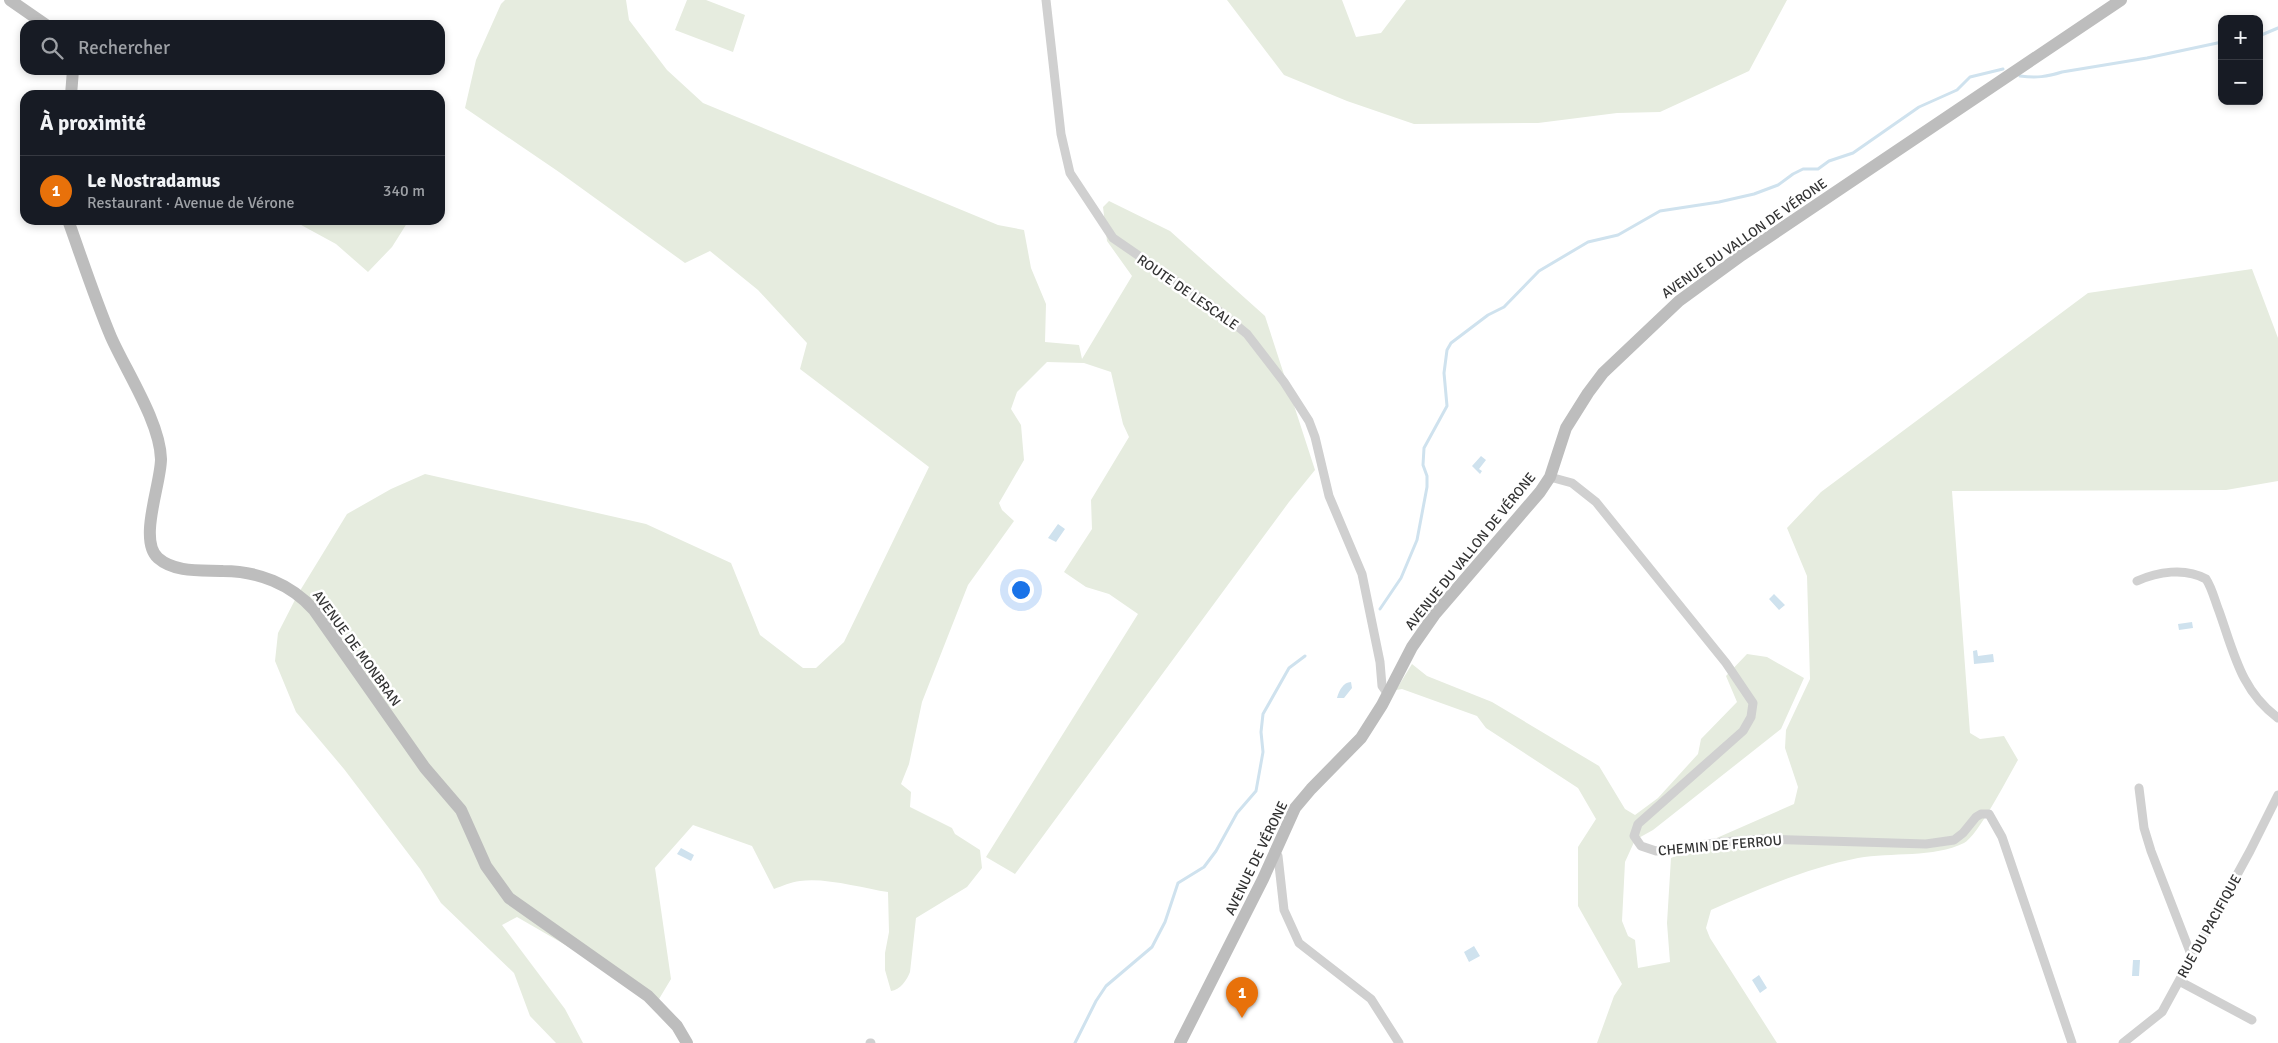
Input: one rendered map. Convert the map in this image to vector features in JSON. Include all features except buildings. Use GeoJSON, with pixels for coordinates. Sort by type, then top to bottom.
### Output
{"type":"FeatureCollection","features":[{"type":"Feature","properties":{"kind":"main road"},"geometry":{"type":"LineString","coordinates":[[10,0],[39,20]]}},
{"type":"Feature","properties":{"kind":"main road","name":"AVENUE DU VALLON DE VÉRONE"},"geometry":{"type":"LineString","coordinates":[[1395,676],[1434,614],[1531,505],[1550,477],[1566,428],[1603,373],[1679,301],[1742,255],[2121,0]]}},
{"type":"Feature","properties":{"kind":"main road"},"geometry":{"type":"LineString","coordinates":[[71,90],[73,75]]}},
{"type":"Feature","properties":{"kind":"main road","name":"AVENUE DE MONBRAN"},"geometry":{"type":"LineString","coordinates":[[70,225],[111,338],[156,435],[161,456],[160,472],[150,531],[152,549],[157,557],[166,563],[187,570],[225,570],[250,574],[276,581],[298,594],[314,610],[425,768],[461,810],[492,876],[509,898],[648,996],[676,1026],[687,1043]]}},
{"type":"Feature","properties":{"kind":"main road","name":"AVENUE DE VÉRONE"},"geometry":{"type":"LineString","coordinates":[[1180,1043],[1263,879],[1295,808],[1361,738],[1395,676]]}},
{"type":"Feature","properties":{"kind":"street","name":"ROUTE DE LESCALE"},"geometry":{"type":"LineString","coordinates":[[1046,0],[1061,134],[1070,173],[1113,238],[1243,329],[1284,382],[1309,421],[1315,437],[1329,496],[1362,574],[1373,622],[1382,686],[1387,693]]}},
{"type":"Feature","properties":{"kind":"street","name":"CHEMIN DE FERROU"},"geometry":{"type":"LineString","coordinates":[[1550,477],[1572,484],[1596,502],[1726,663],[1753,703],[1752,716],[1742,731],[1637,825],[1634,836],[1641,846],[1656,851],[1722,842],[1762,839],[1932,844],[1954,840],[1963,833],[1976,817],[1981,814],[1988,814],[2002,837],[2072,1043]]}},
{"type":"Feature","properties":{"kind":"street"},"geometry":{"type":"LineString","coordinates":[[2137,581],[2150,575],[2184,572],[2206,579],[2243,679],[2256,700],[2267,711],[2278,718]]}},
{"type":"Feature","properties":{"kind":"street"},"geometry":{"type":"LineString","coordinates":[[2139,788],[2144,828],[2151,851],[2192,957]]}},
{"type":"Feature","properties":{"kind":"street","name":"RUE DU PACIFIQUE"},"geometry":{"type":"LineString","coordinates":[[2123,1043],[2162,1012],[2278,794]]}},
{"type":"Feature","properties":{"kind":"street"},"geometry":{"type":"LineString","coordinates":[[1274,851],[1278,856],[1284,910],[1299,943],[1371,999],[1399,1043]]}},
{"type":"Feature","properties":{"kind":"street"},"geometry":{"type":"LineString","coordinates":[[2179,982],[2252,1020]]}},
{"type":"Feature","properties":{"kind":"shaded area"},"geometry":{"type":"Polygon","coordinates":[[[505,0],[626,0],[629,20],[667,70],[703,103],[998,225],[1024,230],[1031,268],[1046,304],[1045,342],[1079,345],[1082,359],[1132,276],[1107,241],[1103,207],[1109,201],[1170,231],[1265,316],[1315,470],[1289,502],[1015,874],[986,857],[1138,614],[1109,594],[1086,587],[1064,572],[1092,529],[1091,500],[1129,437],[1123,424],[1111,372],[1084,363],[1047,362],[1017,392],[1011,409],[1021,425],[1024,460],[999,503],[1002,510],[1014,521],[968,585],[922,702],[909,764],[901,784],[911,792],[910,807],[952,828],[955,834],[980,850],[982,868],[967,887],[916,918],[910,972],[903,984],[897,989],[891,991],[885,970],[885,953],[889,932],[888,892],[820,880],[793,882],[774,889],[752,846],[693,825],[655,868],[671,979],[659,999],[517,917],[502,925],[565,1009],[583,1043],[556,1043],[530,1016],[514,973],[441,903],[420,869],[344,769],[296,712],[275,661],[278,633],[298,594],[347,514],[391,489],[425,474],[646,524],[731,563],[760,635],[803,668],[816,668],[844,642],[929,467],[800,369],[807,343],[758,290],[710,251],[685,263],[559,172],[465,108],[476,60],[501,4],[505,0]]]}},
{"type":"Feature","properties":{"kind":"shaded area"},"geometry":{"type":"Polygon","coordinates":[[[687,0],[706,0],[745,15],[733,52],[675,30],[687,0]]]}},
{"type":"Feature","properties":{"kind":"shaded area"},"geometry":{"type":"Polygon","coordinates":[[[1227,0],[1342,0],[1356,37],[1381,33],[1406,0],[1787,0],[1749,71],[1660,112],[1617,113],[1538,123],[1414,124],[1347,101],[1284,75],[1227,0]]]}},
{"type":"Feature","properties":{"kind":"shaded area"},"geometry":{"type":"Polygon","coordinates":[[[301,225],[406,225],[392,247],[368,272],[336,244],[301,225]]]}},
{"type":"Feature","properties":{"kind":"shaded area"},"geometry":{"type":"Polygon","coordinates":[[[2252,269],[2278,338],[2278,481],[2226,490],[1952,491],[1970,733],[1980,739],[2004,736],[2018,760],[1985,818],[1970,838],[1952,848],[1926,853],[1871,856],[1839,862],[1783,880],[1711,910],[1706,928],[1710,938],[1777,1043],[1597,1043],[1614,996],[1622,984],[1578,906],[1578,847],[1596,819],[1578,788],[1486,728],[1477,716],[1402,689],[1396,690],[1412,664],[1427,676],[1492,702],[1599,766],[1625,809],[1635,815],[1658,798],[1698,754],[1701,739],[1737,702],[1726,676],[1747,654],[1767,657],[1804,678],[1781,729],[1653,830],[1635,840],[1625,862],[1622,921],[1628,936],[1635,940],[1638,968],[1670,962],[1667,923],[1671,858],[1794,804],[1798,787],[1785,748],[1786,730],[1810,679],[1807,576],[1787,528],[1821,492],[2088,293],[2252,269]]]}},
{"type":"Feature","properties":{"kind":"water"},"geometry":{"type":"Polygon","coordinates":[[[1481,456],[1486,460],[1479,469],[1482,471],[1480,474],[1472,466],[1481,456]]]}},
{"type":"Feature","properties":{"kind":"water"},"geometry":{"type":"Polygon","coordinates":[[[1058,524],[1065,529],[1056,542],[1048,538],[1058,524]]]}},
{"type":"Feature","properties":{"kind":"water"},"geometry":{"type":"Polygon","coordinates":[[[1774,594],[1785,605],[1779,610],[1769,599],[1774,594]]]}},
{"type":"Feature","properties":{"kind":"water"},"geometry":{"type":"Polygon","coordinates":[[[2192,622],[2193,628],[2179,630],[2178,624],[2192,622]]]}},
{"type":"Feature","properties":{"kind":"water"},"geometry":{"type":"Polygon","coordinates":[[[1977,650],[1978,656],[1993,654],[1994,662],[1974,664],[1973,651],[1977,650]]]}},
{"type":"Feature","properties":{"kind":"water"},"geometry":{"type":"Polygon","coordinates":[[[1351,682],[1352,688],[1344,698],[1337,698],[1344,685],[1351,682]]]}},
{"type":"Feature","properties":{"kind":"water"},"geometry":{"type":"Polygon","coordinates":[[[681,848],[694,855],[691,861],[677,854],[681,848]]]}},
{"type":"Feature","properties":{"kind":"water"},"geometry":{"type":"Polygon","coordinates":[[[1474,946],[1480,956],[1469,962],[1464,952],[1474,946]]]}},
{"type":"Feature","properties":{"kind":"water"},"geometry":{"type":"Polygon","coordinates":[[[2133,960],[2140,960],[2139,976],[2132,976],[2133,960]]]}},
{"type":"Feature","properties":{"kind":"water"},"geometry":{"type":"Polygon","coordinates":[[[1759,975],[1767,988],[1760,993],[1752,980],[1759,975]]]}},
{"type":"Feature","properties":{"kind":"waterway"},"geometry":{"type":"LineString","coordinates":[[2263,34],[2278,28]]}},
{"type":"Feature","properties":{"kind":"waterway"},"geometry":{"type":"LineString","coordinates":[[2020,76],[2046,76],[2218,43]]}},
{"type":"Feature","properties":{"kind":"waterway"},"geometry":{"type":"LineString","coordinates":[[1380,609],[1401,578],[1417,540],[1427,487],[1427,476],[1423,465],[1424,448],[1447,406],[1444,373],[1447,350],[1451,343],[1488,315],[1504,307],[1539,271],[1588,242],[1618,235],[1660,211],[1719,202],[1754,194],[1778,185],[1803,169],[1818,169],[1829,161],[1853,153],[1919,107],[1957,90],[1970,77],[2003,69]]}},
{"type":"Feature","properties":{"kind":"waterway"},"geometry":{"type":"LineString","coordinates":[[1075,1043],[1096,1001],[1106,986],[1152,947],[1165,922],[1178,883],[1204,867],[1216,851],[1237,813],[1256,791],[1263,752],[1261,732],[1263,714],[1289,668],[1305,656]]}},
{"type":"Feature","properties":{"kind":"place","name":"Le Nostradamus"},"geometry":{"type":"Point","coordinates":[1242,1018]}}]}
